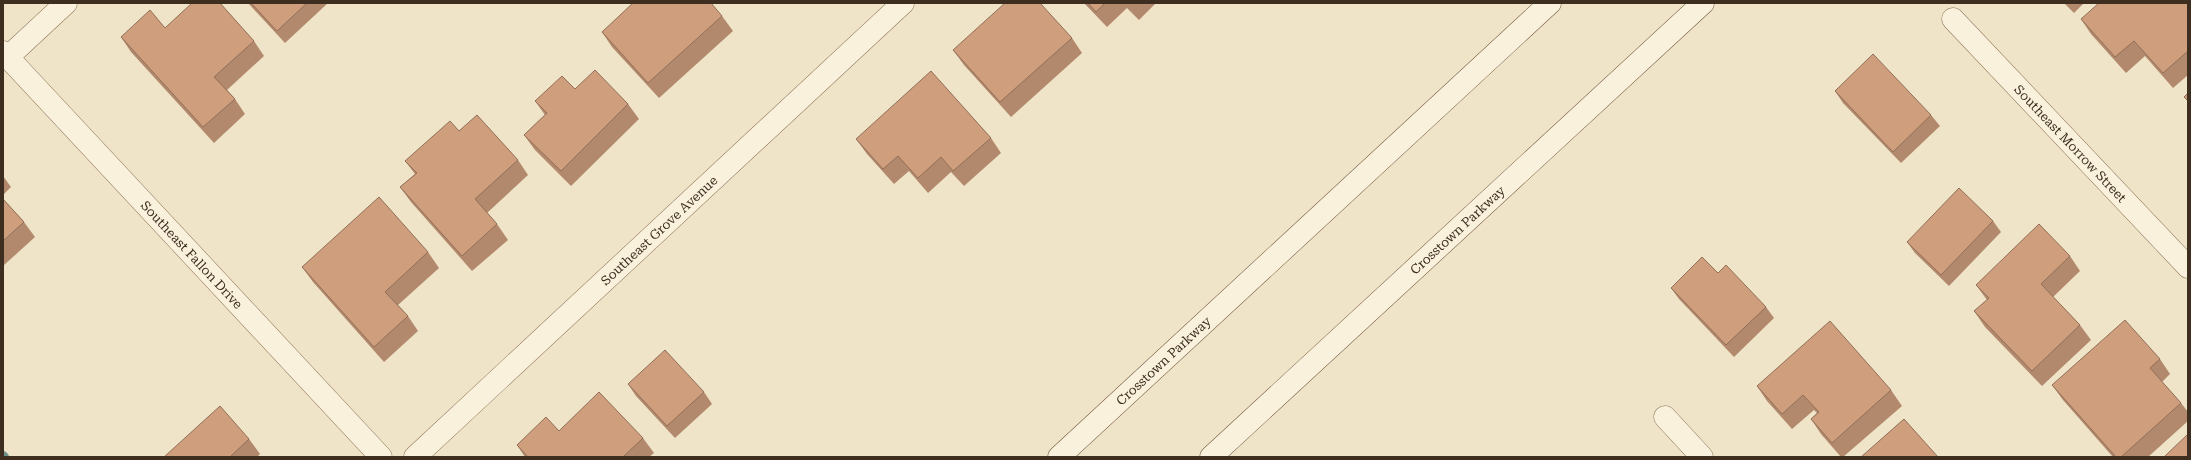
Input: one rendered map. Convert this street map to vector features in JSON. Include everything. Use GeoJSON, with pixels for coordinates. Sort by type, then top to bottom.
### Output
{"type":"FeatureCollection","features":[{"type":"Feature","properties":{"kind":"street"},"geometry":{"type":"LineString","coordinates":[[5,54],[66,3]]}},
{"type":"Feature","properties":{"kind":"street","name":"Southeast Grove Avenue"},"geometry":{"type":"LineString","coordinates":[[414,457],[903,3]]}},
{"type":"Feature","properties":{"kind":"street","name":"Crosstown Parkway"},"geometry":{"type":"LineString","coordinates":[[1059,457],[1550,3]]}},
{"type":"Feature","properties":{"kind":"street","name":"Crosstown Parkway"},"geometry":{"type":"LineString","coordinates":[[1211,457],[1703,3]]}},
{"type":"Feature","properties":{"kind":"street","name":"Southeast Morrow Street"},"geometry":{"type":"LineString","coordinates":[[1953,19],[2188,267]]}},
{"type":"Feature","properties":{"kind":"street","name":"Southeast Fallon Drive"},"geometry":{"type":"LineString","coordinates":[[5,54],[381,457]]}},
{"type":"Feature","properties":{"kind":"street"},"geometry":{"type":"LineString","coordinates":[[1665,417],[1702,457]]}},
{"type":"Feature","properties":{"kind":"building"},"geometry":{"type":"Polygon","coordinates":[[[192,3],[220,3],[254,41],[214,77],[235,99],[203,127],[121,37],[150,10],[165,28],[192,3]]]}},
{"type":"Feature","properties":{"kind":"building"},"geometry":{"type":"Polygon","coordinates":[[[251,3],[307,3],[277,31],[251,3]]]}},
{"type":"Feature","properties":{"kind":"building"},"geometry":{"type":"Polygon","coordinates":[[[633,3],[711,3],[722,16],[648,83],[602,32],[633,3]]]}},
{"type":"Feature","properties":{"kind":"building"},"geometry":{"type":"Polygon","coordinates":[[[1005,3],[1040,3],[1072,38],[1000,102],[953,50],[1005,3]]]}},
{"type":"Feature","properties":{"kind":"building"},"geometry":{"type":"Polygon","coordinates":[[[1088,3],[1105,3],[1096,12],[1088,3]]]}},
{"type":"Feature","properties":{"kind":"building"},"geometry":{"type":"Polygon","coordinates":[[[2099,3],[2188,3],[2188,51],[2163,73],[2134,41],[2115,57],[2081,19],[2099,3]]]}},
{"type":"Feature","properties":{"kind":"building"},"geometry":{"type":"Polygon","coordinates":[[[1873,54],[1931,115],[1893,152],[1835,91],[1873,54]]]}},
{"type":"Feature","properties":{"kind":"building"},"geometry":{"type":"Polygon","coordinates":[[[595,70],[628,104],[561,171],[524,135],[547,113],[535,101],[562,76],[575,89],[595,70]]]}},
{"type":"Feature","properties":{"kind":"building"},"geometry":{"type":"Polygon","coordinates":[[[931,71],[991,138],[953,171],[941,157],[918,178],[898,156],[883,169],[856,139],[931,71]]]}},
{"type":"Feature","properties":{"kind":"building"},"geometry":{"type":"Polygon","coordinates":[[[2188,93],[2188,101],[2184,97],[2188,93]]]}},
{"type":"Feature","properties":{"kind":"building"},"geometry":{"type":"Polygon","coordinates":[[[477,115],[518,160],[475,199],[497,224],[462,256],[400,187],[417,173],[405,161],[450,121],[459,131],[477,115]]]}},
{"type":"Feature","properties":{"kind":"building"},"geometry":{"type":"Polygon","coordinates":[[[1959,188],[1993,221],[1941,275],[1907,242],[1959,188]]]}},
{"type":"Feature","properties":{"kind":"building"},"geometry":{"type":"Polygon","coordinates":[[[379,197],[428,252],[385,292],[408,316],[374,347],[302,267],[379,197]]]}},
{"type":"Feature","properties":{"kind":"building"},"geometry":{"type":"Polygon","coordinates":[[[3,199],[24,222],[3,241],[3,199]]]}},
{"type":"Feature","properties":{"kind":"building"},"geometry":{"type":"Polygon","coordinates":[[[2039,224],[2070,256],[2041,284],[2080,325],[2032,371],[1974,311],[1989,298],[1976,285],[2039,224]]]}},
{"type":"Feature","properties":{"kind":"building"},"geometry":{"type":"Polygon","coordinates":[[[1702,257],[1718,273],[1726,265],[1766,307],[1726,345],[1671,288],[1702,257]]]}},
{"type":"Feature","properties":{"kind":"building"},"geometry":{"type":"Polygon","coordinates":[[[2125,320],[2160,359],[2150,368],[2181,403],[2121,457],[2116,457],[2052,385],[2125,320]]]}},
{"type":"Feature","properties":{"kind":"building"},"geometry":{"type":"Polygon","coordinates":[[[1830,321],[1891,390],[1832,443],[1811,419],[1819,412],[1803,395],[1782,414],[1757,386],[1830,321]]]}},
{"type":"Feature","properties":{"kind":"building"},"geometry":{"type":"Polygon","coordinates":[[[665,350],[704,392],[667,426],[628,384],[665,350]]]}},
{"type":"Feature","properties":{"kind":"building"},"geometry":{"type":"Polygon","coordinates":[[[599,392],[643,438],[623,457],[528,457],[517,445],[546,417],[559,431],[599,392]]]}},
{"type":"Feature","properties":{"kind":"building"},"geometry":{"type":"Polygon","coordinates":[[[220,406],[249,439],[231,456],[233,457],[164,457],[220,406]]]}},
{"type":"Feature","properties":{"kind":"building"},"geometry":{"type":"Polygon","coordinates":[[[1904,419],[1938,457],[1861,457],[1904,419]]]}},
{"type":"Feature","properties":{"kind":"building"},"geometry":{"type":"Polygon","coordinates":[[[2188,434],[2188,457],[2164,457],[2188,434]]]}}]}
